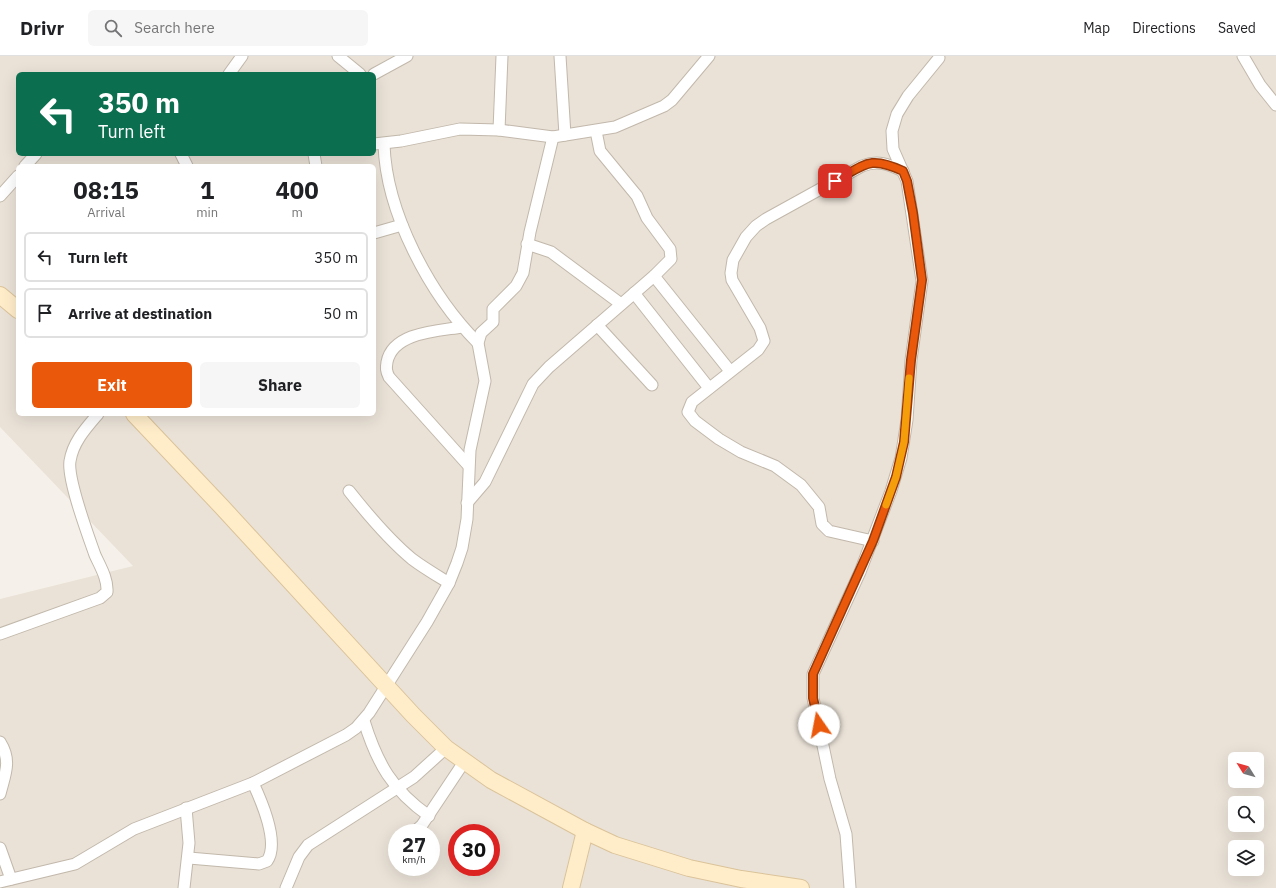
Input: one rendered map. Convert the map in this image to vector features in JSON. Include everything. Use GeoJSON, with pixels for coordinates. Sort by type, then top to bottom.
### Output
{"type":"FeatureCollection","features":[{"type":"Feature","properties":{"kind":"main road"},"geometry":{"type":"LineString","coordinates":[[0,295],[16,308]]}},
{"type":"Feature","properties":{"kind":"main road"},"geometry":{"type":"LineString","coordinates":[[136,416],[222,507],[386,686],[446,748],[464,762],[491,780],[585,831],[615,845],[689,868],[741,879],[801,888]]}},
{"type":"Feature","properties":{"kind":"main road"},"geometry":{"type":"LineString","coordinates":[[571,888],[585,831]]}},
{"type":"Feature","properties":{"kind":"street"},"geometry":{"type":"LineString","coordinates":[[230,72],[242,56]]}},
{"type":"Feature","properties":{"kind":"street"},"geometry":{"type":"LineString","coordinates":[[338,56],[358,72]]}},
{"type":"Feature","properties":{"kind":"street"},"geometry":{"type":"LineString","coordinates":[[376,73],[407,56]]}},
{"type":"Feature","properties":{"kind":"street"},"geometry":{"type":"LineString","coordinates":[[500,130],[502,56]]}},
{"type":"Feature","properties":{"kind":"street"},"geometry":{"type":"LineString","coordinates":[[560,56],[565,135]]}},
{"type":"Feature","properties":{"kind":"street"},"geometry":{"type":"LineString","coordinates":[[478,343],[462,327],[443,301],[402,226],[393,201],[379,144],[454,129],[500,130],[553,137],[615,128],[664,106],[680,92],[709,56]]}},
{"type":"Feature","properties":{"kind":"street"},"geometry":{"type":"LineString","coordinates":[[1242,56],[1260,85],[1276,105]]}},
{"type":"Feature","properties":{"kind":"street"},"geometry":{"type":"LineString","coordinates":[[850,888],[846,834],[830,779],[812,686],[813,674],[873,541],[901,458],[907,420],[911,360],[921,290],[921,267],[907,181],[896,158],[892,141],[897,114],[908,96],[938,57]]}},
{"type":"Feature","properties":{"kind":"street"},"geometry":{"type":"LineString","coordinates":[[467,503],[485,482],[533,384],[549,366],[654,276],[671,259],[670,248],[647,218],[632,188],[600,151],[596,131]]}},
{"type":"Feature","properties":{"kind":"street"},"geometry":{"type":"LineString","coordinates":[[0,882],[75,864],[134,829],[253,783],[346,735],[364,721],[420,634],[448,583],[462,548],[467,519],[468,465],[485,381],[478,343],[482,333],[493,322],[493,309],[520,280],[525,266],[527,244],[553,137]]}},
{"type":"Feature","properties":{"kind":"street"},"geometry":{"type":"LineString","coordinates":[[27,164],[34,156]]}},
{"type":"Feature","properties":{"kind":"street"},"geometry":{"type":"LineString","coordinates":[[873,541],[829,531],[822,524],[817,503],[801,485],[775,466],[724,442],[695,421],[688,412],[689,407],[709,388],[758,350],[764,341],[760,328],[732,280],[731,273],[733,260],[746,237],[766,219],[862,166],[872,162],[879,162],[903,171]]}},
{"type":"Feature","properties":{"kind":"street"},"geometry":{"type":"LineString","coordinates":[[0,196],[16,178]]}},
{"type":"Feature","properties":{"kind":"street"},"geometry":{"type":"LineString","coordinates":[[376,232],[402,226]]}},
{"type":"Feature","properties":{"kind":"street"},"geometry":{"type":"LineString","coordinates":[[527,244],[551,252],[621,304]]}},
{"type":"Feature","properties":{"kind":"street"},"geometry":{"type":"LineString","coordinates":[[654,276],[730,371]]}},
{"type":"Feature","properties":{"kind":"street"},"geometry":{"type":"LineString","coordinates":[[634,293],[709,388]]}},
{"type":"Feature","properties":{"kind":"street"},"geometry":{"type":"LineString","coordinates":[[598,324],[652,385]]}},
{"type":"Feature","properties":{"kind":"street"},"geometry":{"type":"LineString","coordinates":[[462,327],[428,332],[407,339],[391,352],[386,367],[389,377],[468,465]]}},
{"type":"Feature","properties":{"kind":"street"},"geometry":{"type":"LineString","coordinates":[[0,634],[100,598],[107,592],[106,582],[91,543],[70,468],[73,449],[96,416]]}},
{"type":"Feature","properties":{"kind":"street"},"geometry":{"type":"LineString","coordinates":[[349,491],[366,513],[402,550],[419,564],[448,583]]}},
{"type":"Feature","properties":{"kind":"street"},"geometry":{"type":"LineString","coordinates":[[364,721],[376,757],[397,788],[410,802],[428,816]]}},
{"type":"Feature","properties":{"kind":"street"},"geometry":{"type":"LineString","coordinates":[[0,742],[7,755],[8,762],[0,794]]}},
{"type":"Feature","properties":{"kind":"street"},"geometry":{"type":"LineString","coordinates":[[286,888],[299,856],[308,845],[422,771],[446,748]]}},
{"type":"Feature","properties":{"kind":"street"},"geometry":{"type":"LineString","coordinates":[[421,824],[428,816],[464,762]]}},
{"type":"Feature","properties":{"kind":"street"},"geometry":{"type":"LineString","coordinates":[[189,858],[259,864],[267,861],[270,857],[271,846],[267,821],[263,805],[253,783]]}},
{"type":"Feature","properties":{"kind":"street"},"geometry":{"type":"LineString","coordinates":[[184,888],[189,858],[189,834],[186,808]]}},
{"type":"Feature","properties":{"kind":"street"},"geometry":{"type":"LineString","coordinates":[[0,848],[11,879]]}},
{"type":"Feature","properties":{"kind":"shaded area"},"geometry":{"type":"Polygon","coordinates":[[[0,56],[1276,56],[1276,888],[0,888],[0,599],[133,566],[0,427],[0,56]]]}},
{"type":"Feature","properties":{"kind":"slow traffic"},"geometry":{"type":"LineString","coordinates":[[886,505],[896,477],[904,442],[907,420],[909,378]]}},
{"type":"Feature","properties":{"kind":"route"},"geometry":{"type":"LineString","coordinates":[[819,725],[813,698],[813,674],[873,541],[896,477],[901,458],[907,420],[911,360],[920,304],[922,280],[913,213],[907,181],[903,171],[888,164],[872,162],[835,181]]}}]}
